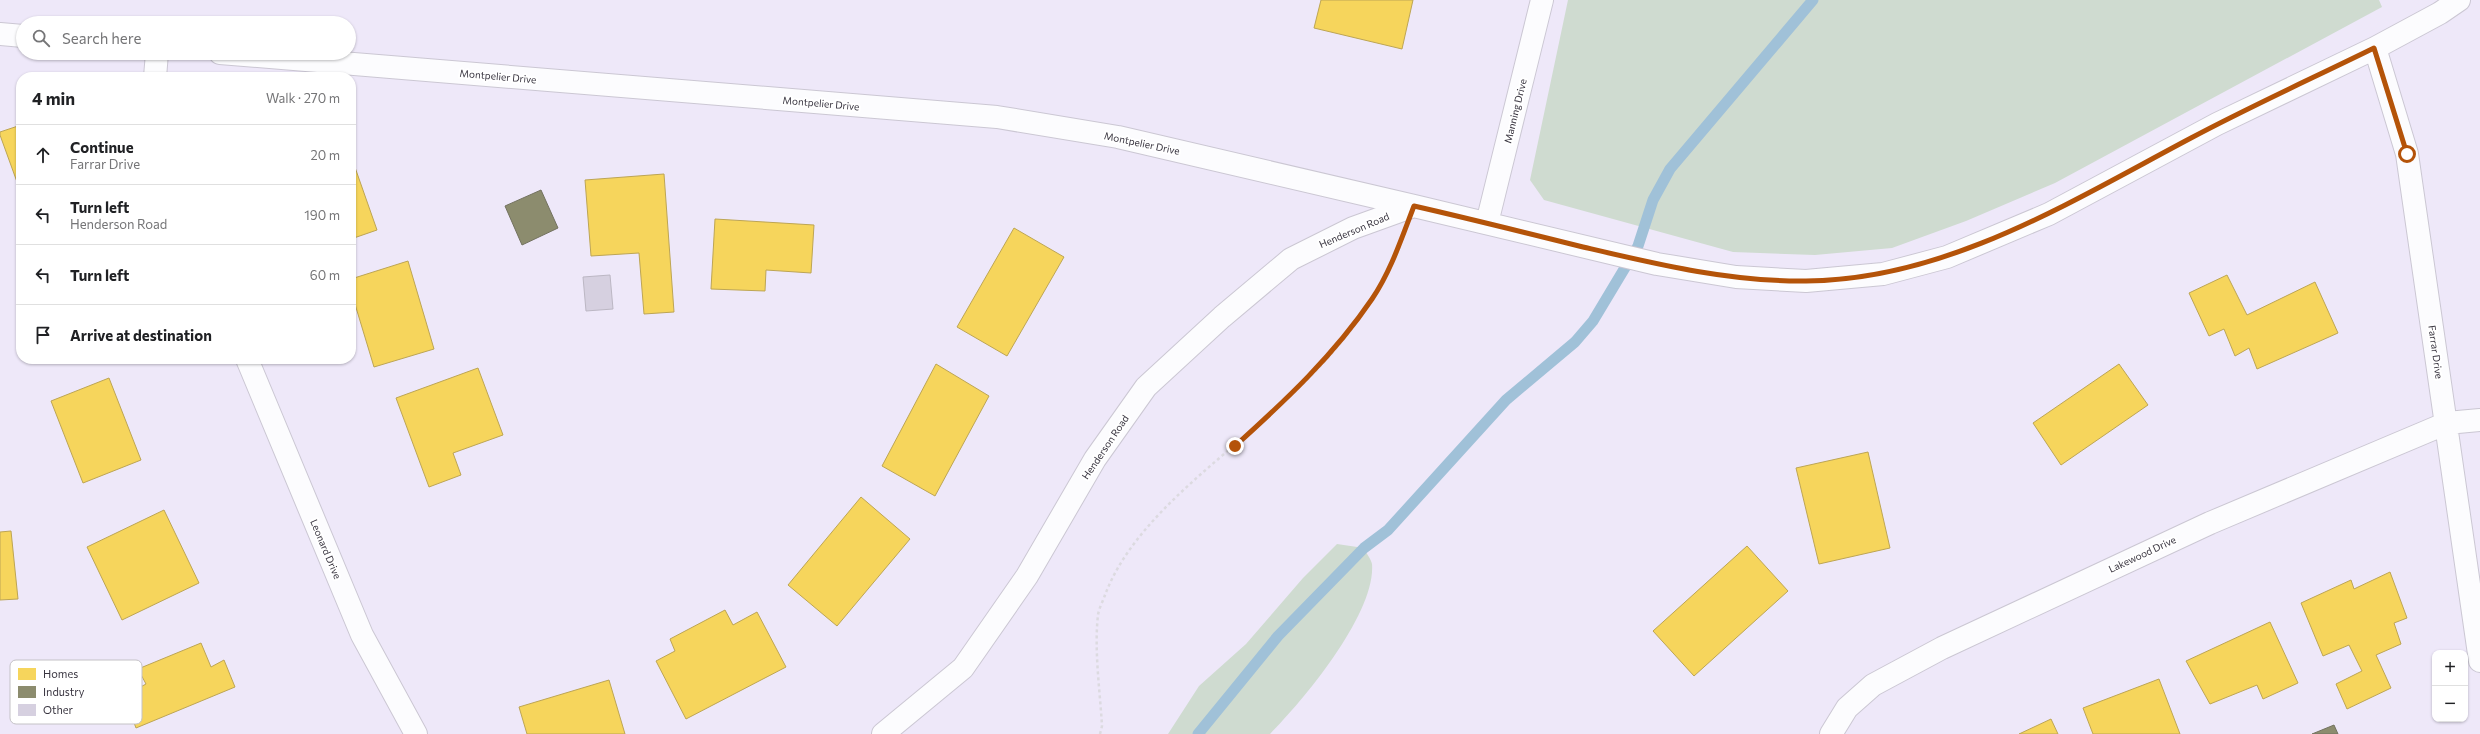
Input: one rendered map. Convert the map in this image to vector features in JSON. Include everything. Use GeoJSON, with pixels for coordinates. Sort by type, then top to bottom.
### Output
{"type":"FeatureCollection","features":[{"type":"Feature","properties":{"kind":"street","name":"Manning Drive"},"geometry":{"type":"LineString","coordinates":[[1487,223],[1542,0]]}},
{"type":"Feature","properties":{"kind":"street"},"geometry":{"type":"LineString","coordinates":[[1414,206],[1657,264],[1736,277],[1806,281],[1883,274],[1947,257],[2049,214],[2217,124],[2374,48],[2440,13],[2459,0]]}},
{"type":"Feature","properties":{"kind":"street"},"geometry":{"type":"LineString","coordinates":[[0,34],[16,35]]}},
{"type":"Feature","properties":{"kind":"street","name":"Farrar Drive"},"geometry":{"type":"LineString","coordinates":[[2374,48],[2407,154],[2447,423],[2480,661]]}},
{"type":"Feature","properties":{"kind":"street"},"geometry":{"type":"LineString","coordinates":[[155,72],[156,60]]}},
{"type":"Feature","properties":{"kind":"street","name":"Montpelier Drive"},"geometry":{"type":"LineString","coordinates":[[305,60],[997,117],[1118,137],[1414,206]]}},
{"type":"Feature","properties":{"kind":"street","name":"Henderson Road"},"geometry":{"type":"LineString","coordinates":[[883,734],[963,668],[1027,576],[1095,459],[1146,387],[1222,317],[1291,259],[1353,228],[1414,206]]}},
{"type":"Feature","properties":{"kind":"street","name":"Leonard Drive"},"geometry":{"type":"LineString","coordinates":[[249,364],[362,636],[416,734]]}},
{"type":"Feature","properties":{"kind":"street","name":"Lakewood Drive"},"geometry":{"type":"LineString","coordinates":[[1831,734],[1847,708],[1873,685],[1942,648],[2210,523],[2447,423],[2480,420]]}},
{"type":"Feature","properties":{"kind":"path"},"geometry":{"type":"LineString","coordinates":[[1100,734],[1102,726],[1098,674],[1098,614],[1114,573],[1157,516],[1287,399],[1334,349],[1372,298],[1398,249],[1414,206]]}},
{"type":"Feature","properties":{"kind":"shaded area"},"geometry":{"type":"Polygon","coordinates":[[[1568,0],[2379,0],[2382,7],[2055,183],[1966,221],[1892,248],[1815,255],[1733,252],[1544,200],[1530,180],[1568,0]]]}},
{"type":"Feature","properties":{"kind":"shaded area"},"geometry":{"type":"Polygon","coordinates":[[[1337,544],[1364,548],[1372,564],[1370,584],[1363,606],[1350,630],[1335,655],[1301,700],[1270,734],[1168,734],[1199,686],[1246,644],[1303,578],[1337,544]]]}},
{"type":"Feature","properties":{"kind":"building: Homes"},"geometry":{"type":"Polygon","coordinates":[[[1321,0],[1413,0],[1402,49],[1314,28],[1321,0]]]}},
{"type":"Feature","properties":{"kind":"building: Homes"},"geometry":{"type":"Polygon","coordinates":[[[16,127],[16,179],[0,135],[0,132],[16,127]]]}},
{"type":"Feature","properties":{"kind":"building: Homes"},"geometry":{"type":"Polygon","coordinates":[[[356,170],[377,230],[356,237],[356,170]]]}},
{"type":"Feature","properties":{"kind":"building: Homes"},"geometry":{"type":"Polygon","coordinates":[[[664,174],[674,312],[644,314],[639,253],[591,256],[585,180],[664,174]]]}},
{"type":"Feature","properties":{"kind":"building: Homes"},"geometry":{"type":"Polygon","coordinates":[[[715,219],[814,225],[811,273],[766,270],[765,291],[711,289],[715,219]]]}},
{"type":"Feature","properties":{"kind":"building: Homes"},"geometry":{"type":"Polygon","coordinates":[[[1014,228],[1064,257],[1007,356],[957,327],[1014,228]]]}},
{"type":"Feature","properties":{"kind":"building: Homes"},"geometry":{"type":"Polygon","coordinates":[[[408,261],[434,349],[374,367],[356,308],[356,277],[408,261]]]}},
{"type":"Feature","properties":{"kind":"building: Homes"},"geometry":{"type":"Polygon","coordinates":[[[2227,275],[2247,315],[2315,282],[2338,333],[2257,369],[2249,348],[2235,356],[2224,329],[2209,336],[2189,293],[2227,275]]]}},
{"type":"Feature","properties":{"kind":"building: Homes"},"geometry":{"type":"Polygon","coordinates":[[[936,364],[989,396],[935,496],[882,466],[936,364]]]}},
{"type":"Feature","properties":{"kind":"building: Homes"},"geometry":{"type":"Polygon","coordinates":[[[2119,364],[2148,405],[2061,465],[2033,423],[2119,364]]]}},
{"type":"Feature","properties":{"kind":"building: Homes"},"geometry":{"type":"Polygon","coordinates":[[[478,368],[503,435],[453,453],[461,475],[429,487],[396,398],[478,368]]]}},
{"type":"Feature","properties":{"kind":"building: Homes"},"geometry":{"type":"Polygon","coordinates":[[[109,378],[141,460],[83,483],[51,401],[109,378]]]}},
{"type":"Feature","properties":{"kind":"building: Homes"},"geometry":{"type":"Polygon","coordinates":[[[1868,452],[1890,548],[1819,564],[1796,468],[1868,452]]]}},
{"type":"Feature","properties":{"kind":"building: Homes"},"geometry":{"type":"Polygon","coordinates":[[[861,497],[910,539],[837,626],[788,585],[861,497]]]}},
{"type":"Feature","properties":{"kind":"building: Homes"},"geometry":{"type":"Polygon","coordinates":[[[164,510],[199,583],[122,620],[87,547],[164,510]]]}},
{"type":"Feature","properties":{"kind":"building: Homes"},"geometry":{"type":"Polygon","coordinates":[[[11,531],[18,599],[0,600],[0,532],[11,531]]]}},
{"type":"Feature","properties":{"kind":"building: Homes"},"geometry":{"type":"Polygon","coordinates":[[[1747,546],[1788,591],[1694,676],[1653,631],[1747,546]]]}},
{"type":"Feature","properties":{"kind":"building: Homes"},"geometry":{"type":"Polygon","coordinates":[[[2390,572],[2407,618],[2394,623],[2401,644],[2376,655],[2391,688],[2347,709],[2336,684],[2362,671],[2349,645],[2323,656],[2301,603],[2351,580],[2354,589],[2390,572]]]}},
{"type":"Feature","properties":{"kind":"building: Homes"},"geometry":{"type":"Polygon","coordinates":[[[725,610],[733,625],[757,612],[786,667],[686,719],[656,661],[675,651],[670,639],[725,610]]]}},
{"type":"Feature","properties":{"kind":"building: Homes"},"geometry":{"type":"Polygon","coordinates":[[[2270,622],[2298,683],[2263,699],[2257,685],[2210,704],[2186,661],[2270,622]]]}},
{"type":"Feature","properties":{"kind":"building: Homes"},"geometry":{"type":"Polygon","coordinates":[[[201,643],[211,667],[224,660],[235,687],[136,728],[134,724],[142,724],[142,686],[146,684],[142,676],[142,667],[201,643]]]}},
{"type":"Feature","properties":{"kind":"building: Homes"},"geometry":{"type":"Polygon","coordinates":[[[2159,679],[2180,734],[2093,734],[2083,708],[2159,679]]]}},
{"type":"Feature","properties":{"kind":"building: Homes"},"geometry":{"type":"Polygon","coordinates":[[[609,680],[625,734],[527,734],[519,707],[609,680]]]}},
{"type":"Feature","properties":{"kind":"building: Homes"},"geometry":{"type":"Polygon","coordinates":[[[2051,719],[2058,734],[2019,734],[2051,719]]]}},
{"type":"Feature","properties":{"kind":"building: Industry"},"geometry":{"type":"Polygon","coordinates":[[[541,190],[558,228],[522,245],[505,206],[541,190]]]}},
{"type":"Feature","properties":{"kind":"building: Industry"},"geometry":{"type":"Polygon","coordinates":[[[2334,725],[2338,734],[2312,734],[2334,725]]]}},
{"type":"Feature","properties":{"kind":"building: Other"},"geometry":{"type":"Polygon","coordinates":[[[610,275],[613,309],[586,311],[583,277],[610,275]]]}},
{"type":"Feature","properties":{"kind":"waterway"},"geometry":{"type":"LineString","coordinates":[[1198,734],[1278,636],[1364,548],[1388,530],[1506,400],[1575,342],[1593,321],[1638,246],[1653,200],[1670,169],[1813,0]]}},
{"type":"Feature","properties":{"kind":"route"},"geometry":{"type":"LineString","coordinates":[[1235,446],[1287,399],[1334,349],[1372,298],[1398,249],[1414,206],[1657,264],[1736,277],[1806,281],[1883,274],[1947,257],[2049,214],[2217,124],[2374,48],[2407,154]]}}]}
